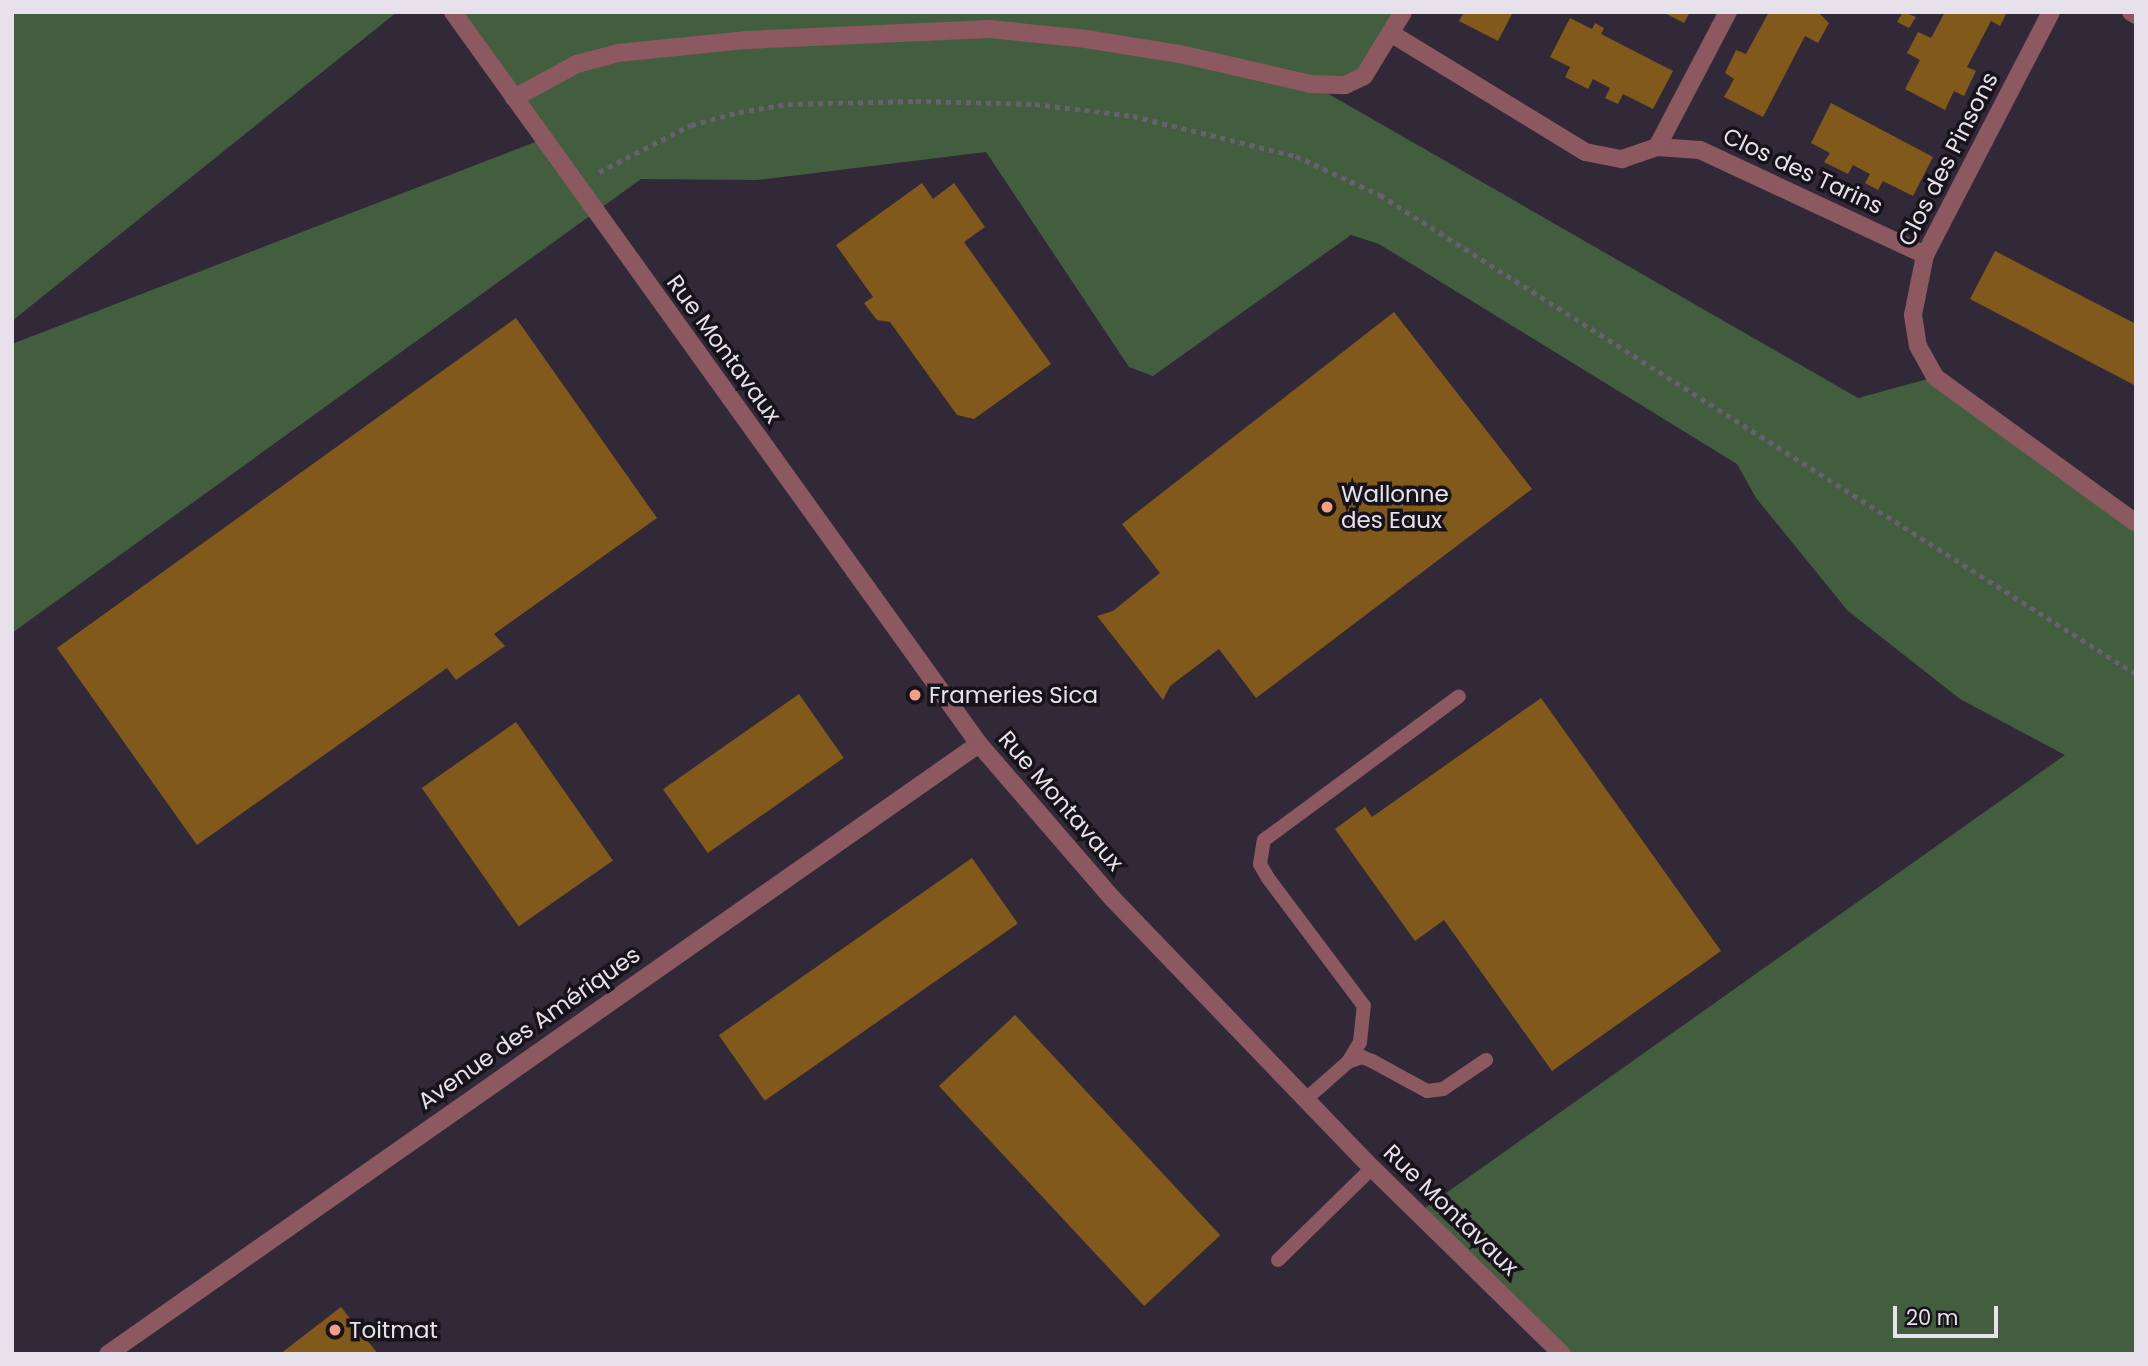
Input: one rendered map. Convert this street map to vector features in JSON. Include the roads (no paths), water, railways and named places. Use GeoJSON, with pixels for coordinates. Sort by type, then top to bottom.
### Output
{"type":"FeatureCollection","features":[{"type":"Feature","properties":{"kind":"street","name":"Rue Montavaux"},"geometry":{"type":"LineString","coordinates":[[453,12],[979,744],[1113,898],[1372,1168],[1562,1354]]}},
{"type":"Feature","properties":{"kind":"street"},"geometry":{"type":"LineString","coordinates":[[514,97],[577,64],[631,51],[772,38],[990,29],[1099,41],[1311,84],[1345,85],[1364,76],[1403,12]]}},
{"type":"Feature","properties":{"kind":"street"},"geometry":{"type":"LineString","coordinates":[[1657,147],[1727,12]]}},
{"type":"Feature","properties":{"kind":"street","name":"Clos des Pinsons"},"geometry":{"type":"LineString","coordinates":[[2051,12],[1925,255],[1913,315],[1918,346],[1935,377],[2136,523]]}},
{"type":"Feature","properties":{"kind":"street","name":"Clos des Tarins"},"geometry":{"type":"LineString","coordinates":[[1392,34],[1585,152],[1622,159],[1657,147],[1700,150],[1925,255]]}},
{"type":"Feature","properties":{"kind":"street","name":"Avenue des Amériques"},"geometry":{"type":"LineString","coordinates":[[108,1354],[979,744]]}},
{"type":"Feature","properties":{"kind":"lane"},"geometry":{"type":"LineString","coordinates":[[1306,1099],[1348,1062],[1360,1042],[1364,1006],[1268,878],[1260,864],[1264,839],[1459,696]]}},
{"type":"Feature","properties":{"kind":"lane"},"geometry":{"type":"LineString","coordinates":[[1348,1062],[1362,1057],[1373,1061],[1427,1091],[1443,1089],[1486,1060]]}},
{"type":"Feature","properties":{"kind":"lane"},"geometry":{"type":"LineString","coordinates":[[1278,1260],[1372,1168]]}},
{"type":"Feature","properties":{"kind":"place","name":"Wallonne des Eaux"},"geometry":{"type":"Point","coordinates":[1327,507]}},
{"type":"Feature","properties":{"kind":"place","name":"Frameries Sica"},"geometry":{"type":"Point","coordinates":[915,695]}},
{"type":"Feature","properties":{"kind":"place","name":"Toitmat"},"geometry":{"type":"Point","coordinates":[335,1330]}}]}
